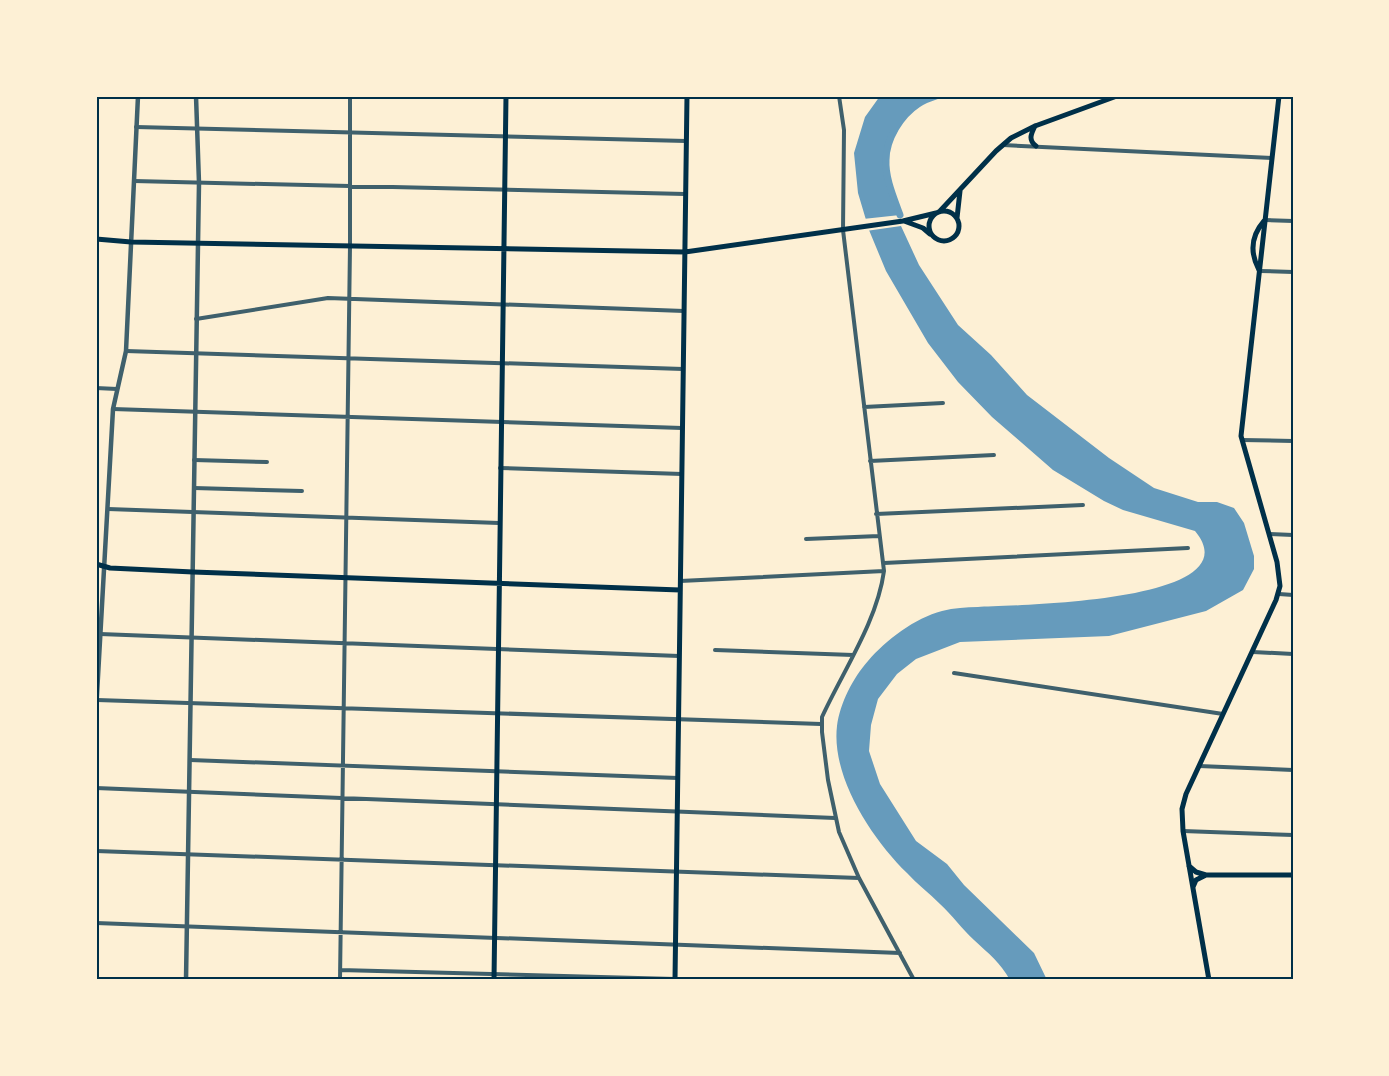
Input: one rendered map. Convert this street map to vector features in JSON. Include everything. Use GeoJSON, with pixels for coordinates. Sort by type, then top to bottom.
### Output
{"type":"FeatureCollection","features":[{"type":"Feature","properties":{"kind":"main road"},"geometry":{"type":"LineString","coordinates":[[494,977],[506,96]]}},
{"type":"Feature","properties":{"kind":"main road"},"geometry":{"type":"LineString","coordinates":[[675,980],[687,96]]}},
{"type":"Feature","properties":{"kind":"main road"},"geometry":{"type":"LineString","coordinates":[[930,234],[928,230],[930,220],[1003,145],[1019,133],[1117,96]]}},
{"type":"Feature","properties":{"kind":"main road"},"geometry":{"type":"LineString","coordinates":[[1209,980],[1182,816],[1184,801],[1199,766],[1279,594],[1279,572],[1241,440],[1279,96]]}},
{"type":"Feature","properties":{"kind":"main road"},"geometry":{"type":"LineString","coordinates":[[1035,126],[1030,137],[1032,144],[1036,146]]}},
{"type":"Feature","properties":{"kind":"main road"},"geometry":{"type":"LineString","coordinates":[[902,221],[923,228],[938,241],[953,239],[959,231],[957,218],[960,190]]}},
{"type":"Feature","properties":{"kind":"main road"},"geometry":{"type":"LineString","coordinates":[[96,239],[131,242],[685,252],[902,221],[938,212],[950,212],[957,218]]}},
{"type":"Feature","properties":{"kind":"main road"},"geometry":{"type":"LineString","coordinates":[[1260,271],[1254,258],[1253,245],[1256,231],[1265,220]]}},
{"type":"Feature","properties":{"kind":"main road"},"geometry":{"type":"LineString","coordinates":[[1253,245],[1263,243]]}},
{"type":"Feature","properties":{"kind":"main road"},"geometry":{"type":"LineString","coordinates":[[1253,245],[1262,256]]}},
{"type":"Feature","properties":{"kind":"main road"},"geometry":{"type":"LineString","coordinates":[[96,564],[192,572],[680,590]]}},
{"type":"Feature","properties":{"kind":"main road"},"geometry":{"type":"LineString","coordinates":[[1189,866],[1196,872],[1206,875],[1293,875]]}},
{"type":"Feature","properties":{"kind":"main road"},"geometry":{"type":"LineString","coordinates":[[1193,887],[1196,880],[1206,875]]}},
{"type":"Feature","properties":{"kind":"street"},"geometry":{"type":"LineString","coordinates":[[96,712],[100,634],[98,627],[108,509],[113,409],[126,351],[138,96]]}},
{"type":"Feature","properties":{"kind":"street"},"geometry":{"type":"LineString","coordinates":[[186,980],[199,183],[196,96]]}},
{"type":"Feature","properties":{"kind":"street"},"geometry":{"type":"LineString","coordinates":[[340,980],[350,96]]}},
{"type":"Feature","properties":{"kind":"street"},"geometry":{"type":"LineString","coordinates":[[839,96],[844,130],[843,230],[884,571],[871,616],[854,655],[825,710],[821,724],[835,818],[846,849],[859,878],[914,980]]}},
{"type":"Feature","properties":{"kind":"street"},"geometry":{"type":"LineString","coordinates":[[136,127],[686,141]]}},
{"type":"Feature","properties":{"kind":"street"},"geometry":{"type":"LineString","coordinates":[[1003,145],[1272,158]]}},
{"type":"Feature","properties":{"kind":"street"},"geometry":{"type":"LineString","coordinates":[[134,181],[686,194]]}},
{"type":"Feature","properties":{"kind":"street"},"geometry":{"type":"LineString","coordinates":[[1265,220],[1293,221]]}},
{"type":"Feature","properties":{"kind":"street"},"geometry":{"type":"LineString","coordinates":[[1260,271],[1293,272]]}},
{"type":"Feature","properties":{"kind":"street"},"geometry":{"type":"LineString","coordinates":[[196,319],[317,299],[684,312]]}},
{"type":"Feature","properties":{"kind":"street"},"geometry":{"type":"LineString","coordinates":[[126,351],[683,369]]}},
{"type":"Feature","properties":{"kind":"street"},"geometry":{"type":"LineString","coordinates":[[96,388],[117,389]]}},
{"type":"Feature","properties":{"kind":"street"},"geometry":{"type":"LineString","coordinates":[[864,407],[943,403]]}},
{"type":"Feature","properties":{"kind":"street"},"geometry":{"type":"LineString","coordinates":[[113,409],[682,428]]}},
{"type":"Feature","properties":{"kind":"street"},"geometry":{"type":"LineString","coordinates":[[1241,440],[1293,441]]}},
{"type":"Feature","properties":{"kind":"street"},"geometry":{"type":"LineString","coordinates":[[870,461],[994,455]]}},
{"type":"Feature","properties":{"kind":"street"},"geometry":{"type":"LineString","coordinates":[[194,460],[267,462]]}},
{"type":"Feature","properties":{"kind":"street"},"geometry":{"type":"LineString","coordinates":[[500,468],[682,474]]}},
{"type":"Feature","properties":{"kind":"street"},"geometry":{"type":"LineString","coordinates":[[194,488],[302,491]]}},
{"type":"Feature","properties":{"kind":"street"},"geometry":{"type":"LineString","coordinates":[[876,514],[1083,505]]}},
{"type":"Feature","properties":{"kind":"street"},"geometry":{"type":"LineString","coordinates":[[108,509],[499,523]]}},
{"type":"Feature","properties":{"kind":"street"},"geometry":{"type":"LineString","coordinates":[[1269,534],[1293,535]]}},
{"type":"Feature","properties":{"kind":"street"},"geometry":{"type":"LineString","coordinates":[[806,539],[879,536]]}},
{"type":"Feature","properties":{"kind":"street"},"geometry":{"type":"LineString","coordinates":[[884,563],[1188,548]]}},
{"type":"Feature","properties":{"kind":"street"},"geometry":{"type":"LineString","coordinates":[[680,581],[884,571]]}},
{"type":"Feature","properties":{"kind":"street"},"geometry":{"type":"LineString","coordinates":[[1279,594],[1293,595]]}},
{"type":"Feature","properties":{"kind":"street"},"geometry":{"type":"LineString","coordinates":[[100,634],[679,656]]}},
{"type":"Feature","properties":{"kind":"street"},"geometry":{"type":"LineString","coordinates":[[715,650],[854,655]]}},
{"type":"Feature","properties":{"kind":"street"},"geometry":{"type":"LineString","coordinates":[[1252,652],[1293,654]]}},
{"type":"Feature","properties":{"kind":"street"},"geometry":{"type":"LineString","coordinates":[[954,673],[1223,714]]}},
{"type":"Feature","properties":{"kind":"street"},"geometry":{"type":"LineString","coordinates":[[97,700],[821,724]]}},
{"type":"Feature","properties":{"kind":"street"},"geometry":{"type":"LineString","coordinates":[[190,760],[678,778]]}},
{"type":"Feature","properties":{"kind":"street"},"geometry":{"type":"LineString","coordinates":[[1199,766],[1293,770]]}},
{"type":"Feature","properties":{"kind":"street"},"geometry":{"type":"LineString","coordinates":[[96,788],[835,818]]}},
{"type":"Feature","properties":{"kind":"street"},"geometry":{"type":"LineString","coordinates":[[1183,831],[1293,835]]}},
{"type":"Feature","properties":{"kind":"street"},"geometry":{"type":"LineString","coordinates":[[96,851],[859,878]]}},
{"type":"Feature","properties":{"kind":"street"},"geometry":{"type":"LineString","coordinates":[[96,923],[900,953]]}},
{"type":"Feature","properties":{"kind":"street"},"geometry":{"type":"LineString","coordinates":[[340,970],[494,977],[675,980]]}},
{"type":"Feature","properties":{"kind":"water"},"geometry":{"type":"Polygon","coordinates":[[[880,96],[936,96],[918,104],[899,122],[890,139],[886,160],[889,184],[901,226],[919,265],[958,325],[991,355],[1027,395],[1109,458],[1154,488],[1198,502],[1217,502],[1234,508],[1244,523],[1254,556],[1254,569],[1243,590],[1206,611],[1109,636],[960,642],[916,659],[897,674],[878,699],[871,725],[869,751],[880,784],[916,841],[947,864],[964,885],[1034,953],[1047,980],[1010,980],[994,959],[880,843],[857,806],[840,766],[837,726],[844,700],[857,675],[875,653],[902,631],[932,614],[960,608],[1033,605],[1121,596],[1161,587],[1191,573],[1204,555],[1195,531],[1123,510],[1053,470],[992,417],[958,382],[928,343],[886,271],[869,230],[858,193],[854,153],[865,117],[880,96]]]}},
{"type":"Feature","properties":{"kind":"pier"},"geometry":{"type":"Polygon","coordinates":[[[900,215],[901,226],[866,231],[863,219],[900,215]]]}},
{"type":"Feature","properties":{"kind":"waterway"},"geometry":{"type":"LineString","coordinates":[[900,215],[887,174],[886,160],[889,144],[906,114],[920,103],[936,96]]}}]}
